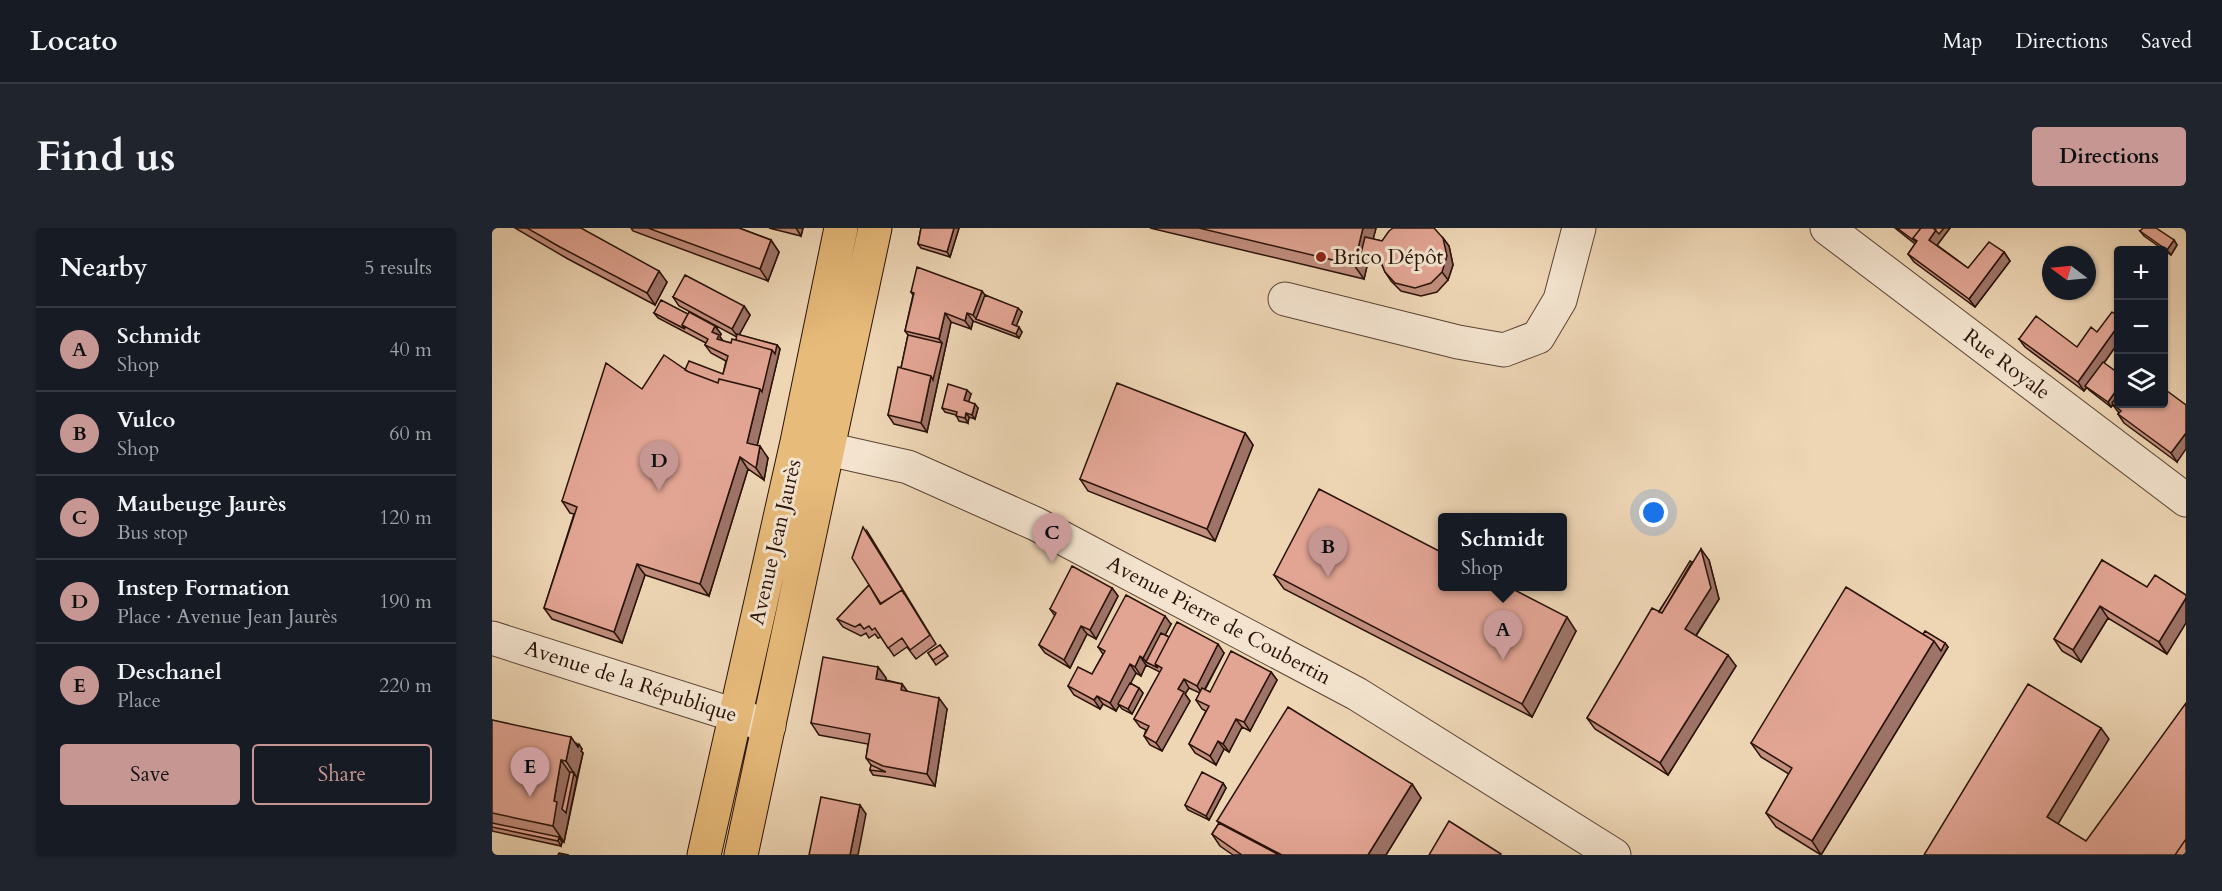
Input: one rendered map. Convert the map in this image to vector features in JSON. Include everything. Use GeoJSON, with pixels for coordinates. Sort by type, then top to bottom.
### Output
{"type":"FeatureCollection","features":[{"type":"Feature","properties":{"kind":"main road","name":"Avenue Jean Jaurès"},"geometry":{"type":"LineString","coordinates":[[704,855],[797,442],[841,228]]}},
{"type":"Feature","properties":{"kind":"main road","name":"Avenue Jean Jaurès"},"geometry":{"type":"LineString","coordinates":[[741,855],[875,228]]}},
{"type":"Feature","properties":{"kind":"street"},"geometry":{"type":"LineString","coordinates":[[1285,299],[1458,342],[1504,350],[1539,337],[1560,300],[1579,228]]}},
{"type":"Feature","properties":{"kind":"street","name":"Rue Royale"},"geometry":{"type":"LineString","coordinates":[[1827,228],[2186,500]]}},
{"type":"Feature","properties":{"kind":"street","name":"Avenue Pierre de Coubertin"},"geometry":{"type":"LineString","coordinates":[[797,442],[908,467],[1036,524],[1357,694],[1614,855]]}},
{"type":"Feature","properties":{"kind":"street","name":"Avenue de la République"},"geometry":{"type":"LineString","coordinates":[[492,638],[769,726]]}},
{"type":"Feature","properties":{"kind":"building"},"geometry":{"type":"Polygon","coordinates":[[[527,228],[581,228],[659,271],[647,293],[527,228]]]}},
{"type":"Feature","properties":{"kind":"building"},"geometry":{"type":"Polygon","coordinates":[[[648,228],[739,228],[771,240],[760,269],[648,228]]]}},
{"type":"Feature","properties":{"kind":"building"},"geometry":{"type":"Polygon","coordinates":[[[921,228],[954,228],[947,252],[918,244],[921,228]]]}},
{"type":"Feature","properties":{"kind":"building"},"geometry":{"type":"Polygon","coordinates":[[[1199,228],[1363,228],[1354,265],[1199,228]]]}},
{"type":"Feature","properties":{"kind":"building"},"geometry":{"type":"Polygon","coordinates":[[[1393,228],[1434,228],[1443,238],[1447,256],[1442,272],[1431,283],[1415,288],[1395,283],[1385,272],[1379,257],[1361,253],[1365,237],[1382,241],[1393,228]]]}},
{"type":"Feature","properties":{"kind":"building"},"geometry":{"type":"Polygon","coordinates":[[[1897,228],[1921,228],[1913,238],[1916,242],[1897,228]]]}},
{"type":"Feature","properties":{"kind":"building"},"geometry":{"type":"Polygon","coordinates":[[[1921,228],[1936,230],[1929,240],[1968,268],[1989,242],[2004,252],[1969,299],[1908,254],[1917,241],[1913,238],[1921,228]]]}},
{"type":"Feature","properties":{"kind":"building"},"geometry":{"type":"Polygon","coordinates":[[[1933,228],[1944,228],[1939,234],[1933,228]]]}},
{"type":"Feature","properties":{"kind":"building"},"geometry":{"type":"Polygon","coordinates":[[[2143,228],[2156,228],[2174,240],[2168,249],[2168,246],[2161,246],[2140,231],[2143,228]]]}},
{"type":"Feature","properties":{"kind":"building"},"geometry":{"type":"Polygon","coordinates":[[[917,267],[982,291],[973,315],[967,313],[965,321],[945,313],[939,339],[905,331],[914,293],[911,292],[917,267]]]}},
{"type":"Feature","properties":{"kind":"building"},"geometry":{"type":"Polygon","coordinates":[[[685,275],[744,306],[732,329],[673,297],[685,275]]]}},
{"type":"Feature","properties":{"kind":"building"},"geometry":{"type":"Polygon","coordinates":[[[985,295],[1018,308],[1012,324],[1019,327],[1016,334],[976,319],[985,295]]]}},
{"type":"Feature","properties":{"kind":"building"},"geometry":{"type":"Polygon","coordinates":[[[661,300],[688,314],[682,325],[685,329],[654,313],[661,300]]]}},
{"type":"Feature","properties":{"kind":"building"},"geometry":{"type":"Polygon","coordinates":[[[689,312],[715,326],[712,332],[719,335],[717,339],[731,343],[732,339],[772,350],[762,392],[760,389],[719,379],[718,383],[685,370],[689,361],[723,374],[728,356],[705,345],[708,339],[682,325],[689,312]]]}},
{"type":"Feature","properties":{"kind":"building"},"geometry":{"type":"Polygon","coordinates":[[[2112,312],[2114,313],[2114,332],[2078,382],[2019,339],[2036,316],[2077,347],[2091,327],[2097,332],[2112,312]]]}},
{"type":"Feature","properties":{"kind":"building"},"geometry":{"type":"Polygon","coordinates":[[[737,334],[777,345],[775,354],[772,350],[736,340],[737,334]]]}},
{"type":"Feature","properties":{"kind":"building"},"geometry":{"type":"Polygon","coordinates":[[[908,335],[942,343],[933,380],[931,376],[901,368],[908,335]]]}},
{"type":"Feature","properties":{"kind":"building"},"geometry":{"type":"Polygon","coordinates":[[[664,355],[689,372],[718,383],[719,379],[760,389],[747,443],[760,446],[756,468],[740,457],[700,584],[637,564],[614,632],[544,608],[577,507],[562,501],[606,363],[642,389],[664,355]]]}},
{"type":"Feature","properties":{"kind":"building"},"geometry":{"type":"Polygon","coordinates":[[[2103,362],[2114,370],[2114,394],[2108,402],[2085,386],[2103,362]]]}},
{"type":"Feature","properties":{"kind":"building"},"geometry":{"type":"Polygon","coordinates":[[[898,367],[931,376],[921,423],[888,415],[898,367]]]}},
{"type":"Feature","properties":{"kind":"building"},"geometry":{"type":"Polygon","coordinates":[[[1117,383],[1245,433],[1207,529],[1080,479],[1117,383]]]}},
{"type":"Feature","properties":{"kind":"building"},"geometry":{"type":"Polygon","coordinates":[[[948,384],[967,390],[964,400],[975,404],[972,415],[966,413],[965,418],[956,416],[957,412],[942,408],[948,384]]]}},
{"type":"Feature","properties":{"kind":"building"},"geometry":{"type":"Polygon","coordinates":[[[2168,392],[2186,405],[2186,433],[2171,453],[2118,414],[2121,411],[2118,408],[2168,408],[2168,392]]]}},
{"type":"Feature","properties":{"kind":"building"},"geometry":{"type":"Polygon","coordinates":[[[1319,489],[1438,550],[1438,591],[1517,591],[1567,617],[1522,704],[1274,575],[1319,489]]]}},
{"type":"Feature","properties":{"kind":"building"},"geometry":{"type":"Polygon","coordinates":[[[863,527],[905,594],[902,590],[881,604],[852,558],[863,527]]]}},
{"type":"Feature","properties":{"kind":"building"},"geometry":{"type":"Polygon","coordinates":[[[1701,549],[1711,588],[1685,629],[1728,655],[1660,763],[1587,718],[1652,608],[1662,613],[1701,549]]]}},
{"type":"Feature","properties":{"kind":"building"},"geometry":{"type":"Polygon","coordinates":[[[2102,560],[2147,587],[2155,575],[2186,595],[2159,642],[2100,606],[2073,650],[2054,639],[2102,560]]]}},
{"type":"Feature","properties":{"kind":"building"},"geometry":{"type":"Polygon","coordinates":[[[1690,561],[1692,562],[1662,613],[1659,612],[1690,561]]]}},
{"type":"Feature","properties":{"kind":"building"},"geometry":{"type":"Polygon","coordinates":[[[1072,566],[1112,588],[1090,630],[1081,626],[1064,660],[1039,645],[1056,613],[1050,609],[1072,566]]]}},
{"type":"Feature","properties":{"kind":"building"},"geometry":{"type":"Polygon","coordinates":[[[869,585],[880,604],[902,590],[930,635],[910,650],[902,638],[888,648],[875,628],[872,630],[869,626],[864,629],[860,624],[855,627],[837,619],[869,585]]]}},
{"type":"Feature","properties":{"kind":"building"},"geometry":{"type":"Polygon","coordinates":[[[1846,587],[1934,641],[1812,841],[1766,813],[1792,768],[1751,743],[1846,587]]]}},
{"type":"Feature","properties":{"kind":"building"},"geometry":{"type":"Polygon","coordinates":[[[1126,595],[1165,616],[1143,658],[1140,656],[1135,667],[1130,664],[1110,703],[1097,696],[1094,700],[1068,686],[1078,667],[1092,674],[1105,651],[1098,647],[1126,595]]]}},
{"type":"Feature","properties":{"kind":"building"},"geometry":{"type":"Polygon","coordinates":[[[1177,622],[1218,644],[1197,686],[1184,679],[1178,689],[1184,692],[1156,743],[1144,736],[1149,726],[1134,719],[1162,668],[1155,664],[1177,622]]]}},
{"type":"Feature","properties":{"kind":"building"},"geometry":{"type":"Polygon","coordinates":[[[1925,631],[1945,643],[1941,651],[1934,641],[1923,634],[1925,631]]]}},
{"type":"Feature","properties":{"kind":"building"},"geometry":{"type":"Polygon","coordinates":[[[1161,633],[1169,637],[1155,664],[1158,668],[1146,662],[1161,633]]]}},
{"type":"Feature","properties":{"kind":"building"},"geometry":{"type":"Polygon","coordinates":[[[940,645],[945,652],[933,660],[928,653],[940,645]]]}},
{"type":"Feature","properties":{"kind":"building"},"geometry":{"type":"Polygon","coordinates":[[[1231,651],[1271,672],[1244,722],[1236,719],[1223,744],[1218,741],[1210,756],[1189,744],[1209,706],[1196,700],[1202,688],[1210,692],[1231,651]]]}},
{"type":"Feature","properties":{"kind":"building"},"geometry":{"type":"Polygon","coordinates":[[[823,657],[878,667],[876,679],[902,684],[901,690],[939,698],[927,774],[883,766],[866,758],[870,734],[811,723],[823,657]]]}},
{"type":"Feature","properties":{"kind":"building"},"geometry":{"type":"Polygon","coordinates":[[[1130,683],[1139,688],[1128,709],[1118,704],[1130,683]]]}},
{"type":"Feature","properties":{"kind":"building"},"geometry":{"type":"Polygon","coordinates":[[[2028,684],[2101,728],[2047,817],[2086,841],[2186,703],[2186,839],[2175,855],[1924,855],[2028,684]]]}},
{"type":"Feature","properties":{"kind":"building"},"geometry":{"type":"Polygon","coordinates":[[[1288,707],[1412,784],[1368,855],[1282,855],[1217,821],[1288,707]]]}},
{"type":"Feature","properties":{"kind":"building"},"geometry":{"type":"Polygon","coordinates":[[[492,720],[571,737],[566,761],[561,760],[554,801],[557,802],[553,826],[492,813],[492,720]]]}},
{"type":"Feature","properties":{"kind":"building"},"geometry":{"type":"Polygon","coordinates":[[[871,765],[886,772],[870,770],[871,765]]]}},
{"type":"Feature","properties":{"kind":"building"},"geometry":{"type":"Polygon","coordinates":[[[570,772],[574,773],[566,813],[562,809],[570,772]]]}},
{"type":"Feature","properties":{"kind":"building"},"geometry":{"type":"Polygon","coordinates":[[[1202,772],[1223,783],[1206,816],[1185,805],[1202,772]]]}},
{"type":"Feature","properties":{"kind":"building"},"geometry":{"type":"Polygon","coordinates":[[[821,797],[860,805],[850,855],[809,855],[821,797]]]}},
{"type":"Feature","properties":{"kind":"building"},"geometry":{"type":"Polygon","coordinates":[[[1449,821],[1501,854],[1429,855],[1449,821]]]}},
{"type":"Feature","properties":{"kind":"building"},"geometry":{"type":"Polygon","coordinates":[[[492,823],[559,837],[558,841],[492,827],[492,823]]]}},
{"type":"Feature","properties":{"kind":"building"},"geometry":{"type":"Polygon","coordinates":[[[1219,823],[1279,855],[1242,855],[1212,834],[1219,823]]]}},
{"type":"Feature","properties":{"kind":"building"},"geometry":{"type":"Polygon","coordinates":[[[2186,839],[2186,855],[2175,855],[2186,839]]]}},
{"type":"Feature","properties":{"kind":"place","name":"Brico Dépôt"},"geometry":{"type":"Point","coordinates":[1321,257]}},
{"type":"Feature","properties":{"kind":"place","name":"Instep Formation"},"geometry":{"type":"Point","coordinates":[659,491]}},
{"type":"Feature","properties":{"kind":"place","name":"Maubeuge Jaurès"},"geometry":{"type":"Point","coordinates":[1052,563]}},
{"type":"Feature","properties":{"kind":"place","name":"Vulco"},"geometry":{"type":"Point","coordinates":[1328,577]}},
{"type":"Feature","properties":{"kind":"place","name":"Schmidt"},"geometry":{"type":"Point","coordinates":[1503,660]}},
{"type":"Feature","properties":{"kind":"place","name":"Deschanel"},"geometry":{"type":"Point","coordinates":[530,797]}}]}
